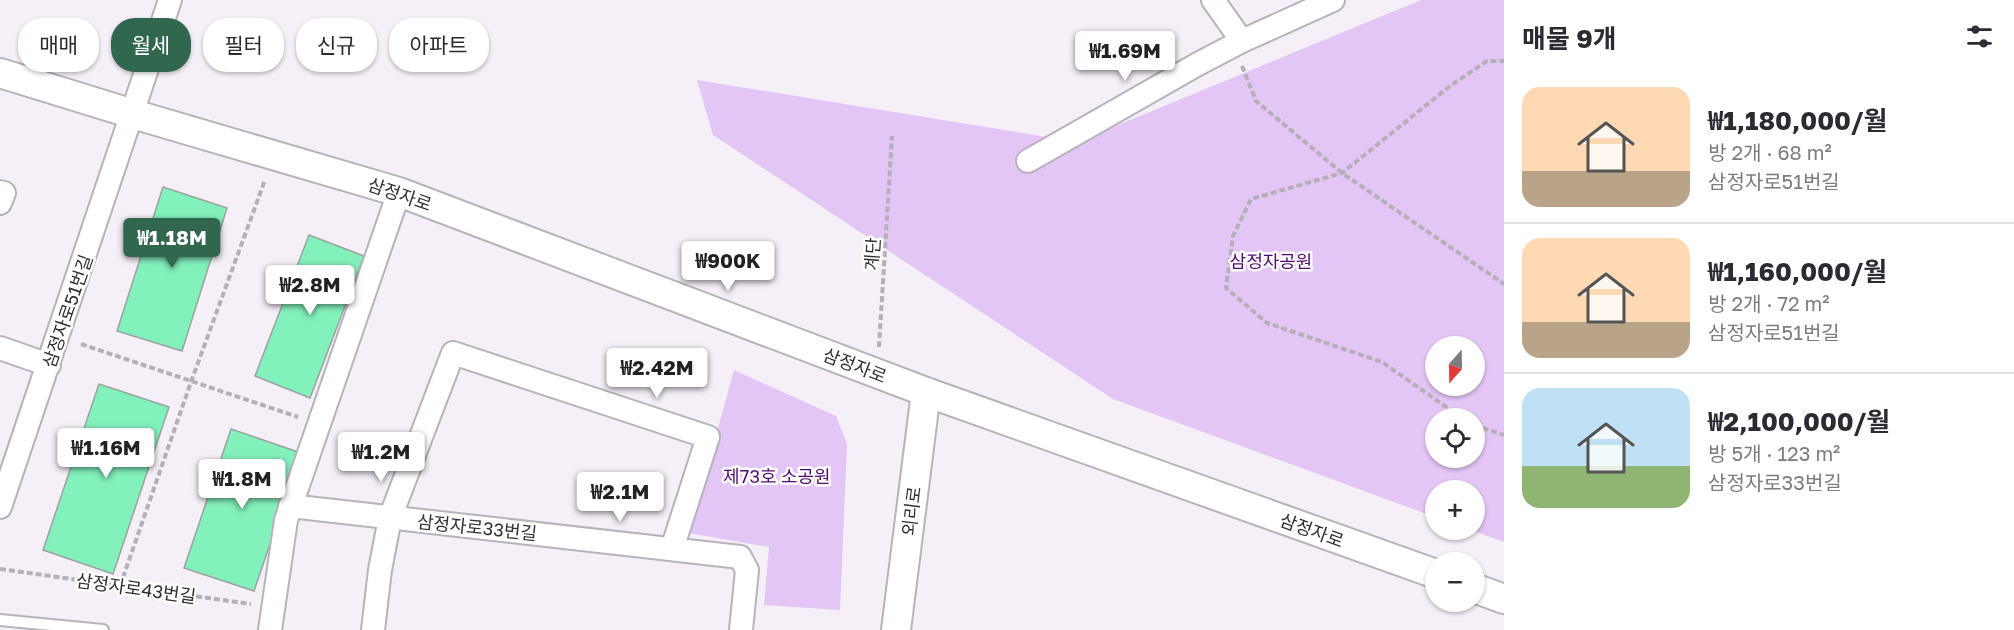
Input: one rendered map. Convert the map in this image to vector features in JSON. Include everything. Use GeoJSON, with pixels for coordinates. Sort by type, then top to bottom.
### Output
{"type":"FeatureCollection","features":[{"type":"Feature","properties":{"kind":"street","name":"삼정자로51번길"},"geometry":{"type":"LineString","coordinates":[[0,507],[170,0]]}},
{"type":"Feature","properties":{"kind":"street"},"geometry":{"type":"LineString","coordinates":[[1213,0],[1238,43]]}},
{"type":"Feature","properties":{"kind":"street"},"geometry":{"type":"LineString","coordinates":[[1028,161],[1238,43],[1333,0]]}},
{"type":"Feature","properties":{"kind":"street","name":"삼정자로"},"geometry":{"type":"LineString","coordinates":[[0,72],[133,114],[399,192],[926,392],[1425,570]]}},
{"type":"Feature","properties":{"kind":"street"},"geometry":{"type":"LineString","coordinates":[[0,192],[4,193],[0,203]]}},
{"type":"Feature","properties":{"kind":"street"},"geometry":{"type":"LineString","coordinates":[[270,630],[290,506],[399,192]]}},
{"type":"Feature","properties":{"kind":"street"},"geometry":{"type":"LineString","coordinates":[[0,348],[49,365]]}},
{"type":"Feature","properties":{"kind":"street"},"geometry":{"type":"LineString","coordinates":[[373,630],[380,570],[390,518],[453,353],[708,437],[672,549]]}},
{"type":"Feature","properties":{"kind":"street","name":"외리로"},"geometry":{"type":"LineString","coordinates":[[896,630],[926,392]]}},
{"type":"Feature","properties":{"kind":"street","name":"삼정자로33번길"},"geometry":{"type":"LineString","coordinates":[[290,506],[740,557],[747,570],[741,630]]}},
{"type":"Feature","properties":{"kind":"street"},"geometry":{"type":"LineString","coordinates":[[1485,592],[1504,598]]}},
{"type":"Feature","properties":{"kind":"lane"},"geometry":{"type":"LineString","coordinates":[[0,620],[103,630]]}},
{"type":"Feature","properties":{"kind":"path"},"geometry":{"type":"LineString","coordinates":[[1238,43],[1256,101],[1341,173],[1504,284]]}},
{"type":"Feature","properties":{"kind":"path"},"geometry":{"type":"LineString","coordinates":[[1448,408],[1383,362],[1267,323],[1226,288],[1233,236],[1251,200],[1341,173],[1450,86],[1487,61],[1504,61]]}},
{"type":"Feature","properties":{"kind":"path","name":"계단"},"geometry":{"type":"LineString","coordinates":[[878,374],[892,135]]}},
{"type":"Feature","properties":{"kind":"path"},"geometry":{"type":"LineString","coordinates":[[120,586],[274,155]]}},
{"type":"Feature","properties":{"kind":"path"},"geometry":{"type":"LineString","coordinates":[[58,336],[319,424]]}},
{"type":"Feature","properties":{"kind":"path"},"geometry":{"type":"LineString","coordinates":[[1485,429],[1504,435]]}},
{"type":"Feature","properties":{"kind":"path","name":"삼정자로43번길"},"geometry":{"type":"LineString","coordinates":[[0,569],[272,608]]}},
{"type":"Feature","properties":{"kind":"green space","name":"삼정자공원"},"geometry":{"type":"Polygon","coordinates":[[[1421,0],[1504,0],[1504,542],[1485,535],[1485,480],[1425,480],[1425,513],[1113,399],[713,135],[697,80],[1077,142],[1421,0]]]}},
{"type":"Feature","properties":{"kind":"green space","name":"제73호 소공원"},"geometry":{"type":"Polygon","coordinates":[[[734,370],[836,416],[847,444],[840,610],[764,605],[769,547],[689,533],[734,370]]]}},
{"type":"Feature","properties":{"kind":"building"},"geometry":{"type":"Polygon","coordinates":[[[163,187],[227,208],[182,351],[117,331],[163,187]]]}},
{"type":"Feature","properties":{"kind":"building"},"geometry":{"type":"Polygon","coordinates":[[[309,235],[364,256],[310,398],[255,376],[309,235]]]}},
{"type":"Feature","properties":{"kind":"building"},"geometry":{"type":"Polygon","coordinates":[[[99,384],[169,407],[113,574],[43,550],[99,384]]]}},
{"type":"Feature","properties":{"kind":"building"},"geometry":{"type":"Polygon","coordinates":[[[231,429],[301,453],[254,591],[184,568],[231,429]]]}}]}
